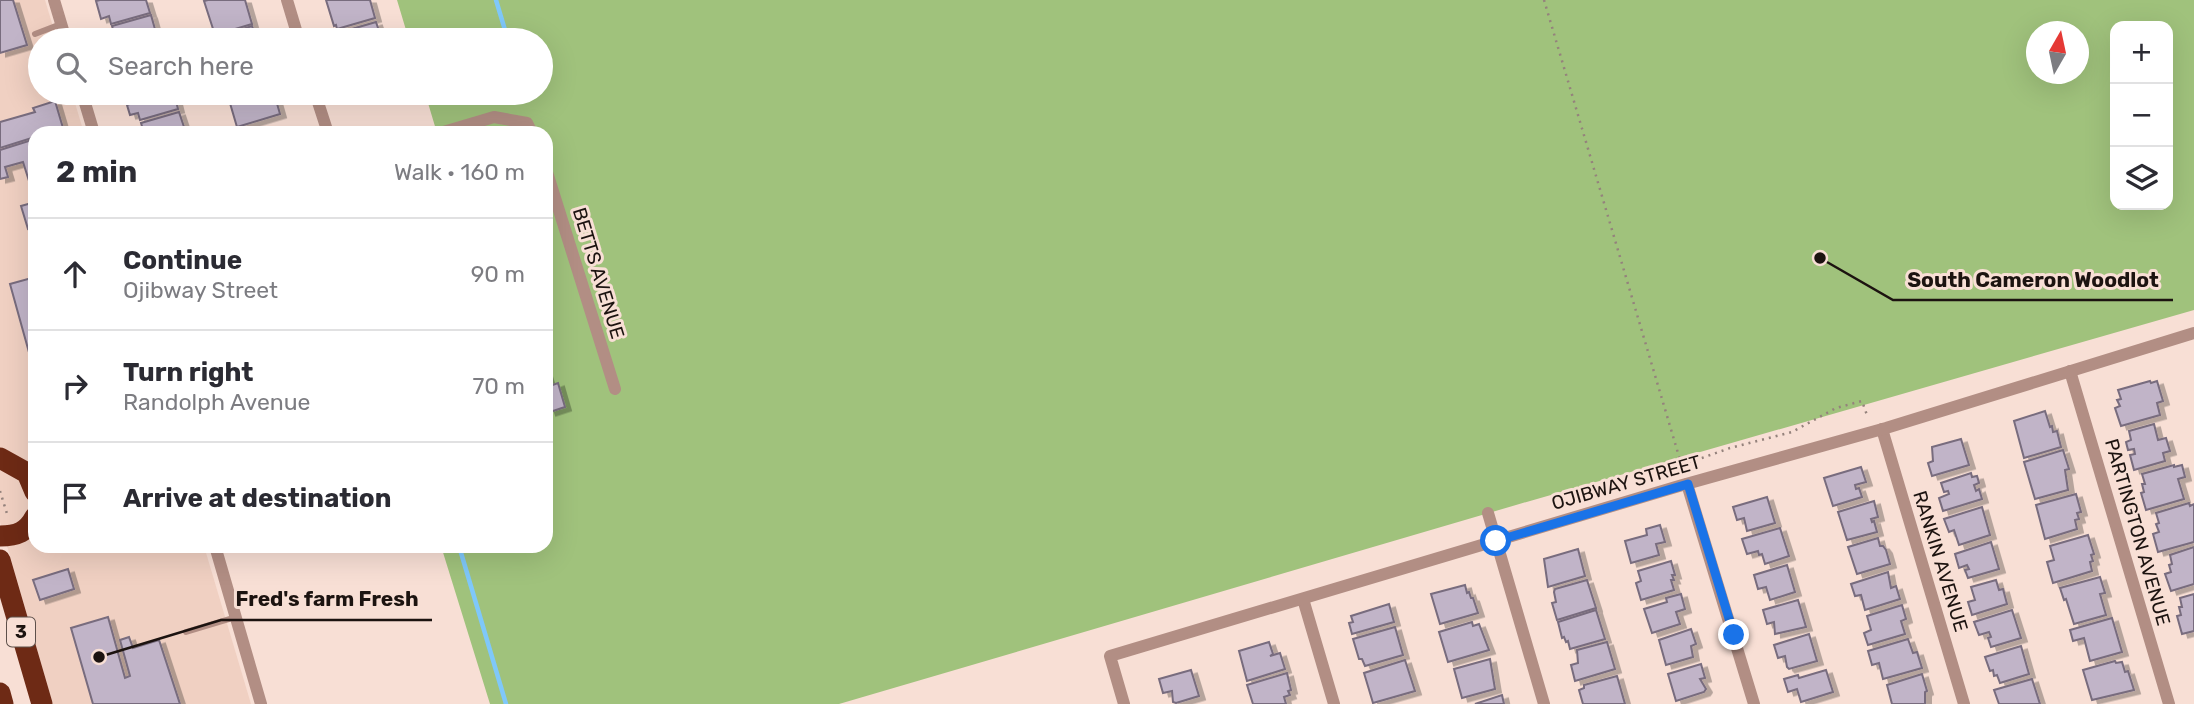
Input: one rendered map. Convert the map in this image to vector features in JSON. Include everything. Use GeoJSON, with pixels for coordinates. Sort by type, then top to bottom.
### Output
{"type":"FeatureCollection","features":[{"type":"Feature","properties":{"kind":"highway"},"geometry":{"type":"LineString","coordinates":[[0,458],[28,476]]}},
{"type":"Feature","properties":{"kind":"highway"},"geometry":{"type":"LineString","coordinates":[[5,530],[15,536],[28,528]]}},
{"type":"Feature","properties":{"kind":"highway","name":"3"},"geometry":{"type":"LineString","coordinates":[[0,560],[42,704]]}},
{"type":"Feature","properties":{"kind":"highway"},"geometry":{"type":"LineString","coordinates":[[0,693],[3,704]]}},
{"type":"Feature","properties":{"kind":"street"},"geometry":{"type":"LineString","coordinates":[[54,0],[62,28]]}},
{"type":"Feature","properties":{"kind":"street"},"geometry":{"type":"LineString","coordinates":[[287,0],[295,28]]}},
{"type":"Feature","properties":{"kind":"street"},"geometry":{"type":"LineString","coordinates":[[86,105],[92,126]]}},
{"type":"Feature","properties":{"kind":"street"},"geometry":{"type":"LineString","coordinates":[[319,105],[326,126]]}},
{"type":"Feature","properties":{"kind":"street"},"geometry":{"type":"LineString","coordinates":[[464,126],[494,117],[527,123],[528,126]]}},
{"type":"Feature","properties":{"kind":"street","name":"BETTS AVENUE"},"geometry":{"type":"LineString","coordinates":[[553,191],[615,389]]}},
{"type":"Feature","properties":{"kind":"street","name":"OJIBWAY STREET"},"geometry":{"type":"LineString","coordinates":[[1124,704],[1110,656],[1496,541],[1686,478],[1882,429],[2194,333]]}},
{"type":"Feature","properties":{"kind":"street","name":"PARTINGTON AVENUE"},"geometry":{"type":"LineString","coordinates":[[2070,371],[2169,704]]}},
{"type":"Feature","properties":{"kind":"street","name":"RANKIN AVENUE"},"geometry":{"type":"LineString","coordinates":[[1882,429],[1964,704]]}},
{"type":"Feature","properties":{"kind":"street"},"geometry":{"type":"LineString","coordinates":[[1686,478],[1754,704]]}},
{"type":"Feature","properties":{"kind":"street"},"geometry":{"type":"LineString","coordinates":[[1488,513],[1544,704]]}},
{"type":"Feature","properties":{"kind":"street"},"geometry":{"type":"LineString","coordinates":[[217,553],[261,704]]}},
{"type":"Feature","properties":{"kind":"street"},"geometry":{"type":"LineString","coordinates":[[1303,599],[1334,704]]}},
{"type":"Feature","properties":{"kind":"lane"},"geometry":{"type":"LineString","coordinates":[[51,28],[61,24]]}},
{"type":"Feature","properties":{"kind":"lane"},"geometry":{"type":"LineString","coordinates":[[186,632],[236,617]]}},
{"type":"Feature","properties":{"kind":"path"},"geometry":{"type":"LineString","coordinates":[[1544,0],[1686,478]]}},
{"type":"Feature","properties":{"kind":"path"},"geometry":{"type":"LineString","coordinates":[[1682,465],[1792,432],[1836,408],[1862,401],[1869,420]]}},
{"type":"Feature","properties":{"kind":"path"},"geometry":{"type":"LineString","coordinates":[[0,491],[5,530]]}},
{"type":"Feature","properties":{"kind":"shaded area"},"geometry":{"type":"Polygon","coordinates":[[[0,0],[45,0],[53,28],[28,28],[28,105],[76,105],[82,126],[28,126],[28,553],[206,553],[251,704],[53,704],[0,522],[0,0]]]}},
{"type":"Feature","properties":{"kind":"green space"},"geometry":{"type":"Polygon","coordinates":[[[397,0],[2194,0],[2194,310],[839,704],[490,704],[443,553],[553,553],[553,126],[435,126],[429,105],[553,105],[553,28],[405,28],[397,0]]]}},
{"type":"Feature","properties":{"kind":"building"},"geometry":{"type":"Polygon","coordinates":[[[0,0],[13,0],[27,45],[0,53],[0,0]]]}},
{"type":"Feature","properties":{"kind":"building"},"geometry":{"type":"Polygon","coordinates":[[[146,0],[150,13],[111,24],[109,16],[101,19],[96,1],[146,0]]]}},
{"type":"Feature","properties":{"kind":"building"},"geometry":{"type":"Polygon","coordinates":[[[245,0],[252,24],[239,28],[213,28],[204,1],[245,0]]]}},
{"type":"Feature","properties":{"kind":"building"},"geometry":{"type":"Polygon","coordinates":[[[326,0],[370,0],[375,18],[340,28],[334,26],[326,0]]]}},
{"type":"Feature","properties":{"kind":"building"},"geometry":{"type":"Polygon","coordinates":[[[151,15],[155,28],[113,28],[151,15]]]}},
{"type":"Feature","properties":{"kind":"building"},"geometry":{"type":"Polygon","coordinates":[[[376,22],[378,28],[355,28],[376,22]]]}},
{"type":"Feature","properties":{"kind":"building"},"geometry":{"type":"Polygon","coordinates":[[[56,105],[62,126],[28,126],[28,139],[0,148],[0,122],[35,112],[33,108],[56,105]]]}},
{"type":"Feature","properties":{"kind":"building"},"geometry":{"type":"Polygon","coordinates":[[[127,105],[177,105],[178,109],[140,120],[138,113],[130,115],[127,105]]]}},
{"type":"Feature","properties":{"kind":"building"},"geometry":{"type":"Polygon","coordinates":[[[231,105],[277,105],[280,114],[237,126],[231,105]]]}},
{"type":"Feature","properties":{"kind":"building"},"geometry":{"type":"Polygon","coordinates":[[[179,112],[184,126],[142,126],[141,123],[179,112]]]}},
{"type":"Feature","properties":{"kind":"building"},"geometry":{"type":"Polygon","coordinates":[[[28,141],[28,178],[23,162],[5,167],[8,177],[0,179],[0,150],[28,141]]]}},
{"type":"Feature","properties":{"kind":"building"},"geometry":{"type":"Polygon","coordinates":[[[28,204],[28,229],[21,206],[28,204]]]}},
{"type":"Feature","properties":{"kind":"building"},"geometry":{"type":"Polygon","coordinates":[[[28,279],[28,349],[10,284],[28,279]]]}},
{"type":"Feature","properties":{"kind":"building"},"geometry":{"type":"Polygon","coordinates":[[[2157,381],[2163,401],[2157,403],[2160,415],[2121,426],[2115,408],[2120,406],[2117,400],[2121,399],[2118,390],[2157,381]]]}},
{"type":"Feature","properties":{"kind":"building"},"geometry":{"type":"Polygon","coordinates":[[[558,383],[565,407],[553,411],[553,385],[558,383]]]}},
{"type":"Feature","properties":{"kind":"building"},"geometry":{"type":"Polygon","coordinates":[[[2045,411],[2053,432],[2057,431],[2061,447],[2024,458],[2014,421],[2045,411]]]}},
{"type":"Feature","properties":{"kind":"building"},"geometry":{"type":"Polygon","coordinates":[[[2154,424],[2158,440],[2166,438],[2170,451],[2163,453],[2165,461],[2134,470],[2130,455],[2135,454],[2134,449],[2128,450],[2126,442],[2131,440],[2129,431],[2154,424]]]}},
{"type":"Feature","properties":{"kind":"building"},"geometry":{"type":"Polygon","coordinates":[[[1961,439],[1969,465],[1932,476],[1928,463],[1933,461],[1932,447],[1961,439]]]}},
{"type":"Feature","properties":{"kind":"building"},"geometry":{"type":"Polygon","coordinates":[[[2063,450],[2069,469],[2065,470],[2068,490],[2035,499],[2024,462],[2063,450]]]}},
{"type":"Feature","properties":{"kind":"building"},"geometry":{"type":"Polygon","coordinates":[[[2182,465],[2185,477],[2178,479],[2184,499],[2146,510],[2141,493],[2144,492],[2142,484],[2145,484],[2142,474],[2182,465]]]}},
{"type":"Feature","properties":{"kind":"building"},"geometry":{"type":"Polygon","coordinates":[[[1861,467],[1866,482],[1855,485],[1862,497],[1833,506],[1824,478],[1861,467]]]}},
{"type":"Feature","properties":{"kind":"building"},"geometry":{"type":"Polygon","coordinates":[[[1971,473],[1972,477],[1977,476],[1979,483],[1974,485],[1976,491],[1979,489],[1982,499],[1943,511],[1939,498],[1949,494],[1948,491],[1944,492],[1941,483],[1971,473]]]}},
{"type":"Feature","properties":{"kind":"building"},"geometry":{"type":"Polygon","coordinates":[[[2076,494],[2081,512],[2077,513],[2079,519],[2075,520],[2077,529],[2045,539],[2036,505],[2076,494]]]}},
{"type":"Feature","properties":{"kind":"building"},"geometry":{"type":"Polygon","coordinates":[[[1767,497],[1775,523],[1747,531],[1744,518],[1737,520],[1733,507],[1767,497]]]}},
{"type":"Feature","properties":{"kind":"building"},"geometry":{"type":"Polygon","coordinates":[[[1874,501],[1878,517],[1871,519],[1877,532],[1847,540],[1838,512],[1874,501]]]}},
{"type":"Feature","properties":{"kind":"building"},"geometry":{"type":"Polygon","coordinates":[[[2189,503],[2190,506],[2194,504],[2194,542],[2158,552],[2153,534],[2159,532],[2156,513],[2189,503]]]}},
{"type":"Feature","properties":{"kind":"building"},"geometry":{"type":"Polygon","coordinates":[[[1982,507],[1990,535],[1959,545],[1954,530],[1949,532],[1944,519],[1982,507]]]}},
{"type":"Feature","properties":{"kind":"building"},"geometry":{"type":"Polygon","coordinates":[[[1660,525],[1665,542],[1656,544],[1659,555],[1631,563],[1625,541],[1647,535],[1646,529],[1660,525]]]}},
{"type":"Feature","properties":{"kind":"building"},"geometry":{"type":"Polygon","coordinates":[[[1780,528],[1789,556],[1765,564],[1758,551],[1747,554],[1742,539],[1780,528]]]}},
{"type":"Feature","properties":{"kind":"building"},"geometry":{"type":"Polygon","coordinates":[[[2088,535],[2094,554],[2091,555],[2093,561],[2090,562],[2092,571],[2053,583],[2047,562],[2054,560],[2050,546],[2088,535]]]}},
{"type":"Feature","properties":{"kind":"building"},"geometry":{"type":"Polygon","coordinates":[[[1878,538],[1880,546],[1886,550],[1890,564],[1857,574],[1848,547],[1878,538]]]}},
{"type":"Feature","properties":{"kind":"building"},"geometry":{"type":"Polygon","coordinates":[[[1991,542],[1999,569],[1968,578],[1965,570],[1969,569],[1967,565],[1959,568],[1955,554],[1991,542]]]}},
{"type":"Feature","properties":{"kind":"building"},"geometry":{"type":"Polygon","coordinates":[[[2194,547],[2194,584],[2171,591],[2165,574],[2171,572],[2170,555],[2194,547]]]}},
{"type":"Feature","properties":{"kind":"building"},"geometry":{"type":"Polygon","coordinates":[[[1578,549],[1585,576],[1548,587],[1544,559],[1578,549]]]}},
{"type":"Feature","properties":{"kind":"building"},"geometry":{"type":"Polygon","coordinates":[[[1671,561],[1675,575],[1672,575],[1674,580],[1671,580],[1674,590],[1641,600],[1636,583],[1641,581],[1638,571],[1671,561]]]}},
{"type":"Feature","properties":{"kind":"building"},"geometry":{"type":"Polygon","coordinates":[[[1787,565],[1795,592],[1770,600],[1766,587],[1758,589],[1754,575],[1787,565]]]}},
{"type":"Feature","properties":{"kind":"building"},"geometry":{"type":"Polygon","coordinates":[[[68,569],[74,589],[40,600],[33,580],[68,569]]]}},
{"type":"Feature","properties":{"kind":"building"},"geometry":{"type":"Polygon","coordinates":[[[1888,572],[1891,588],[1896,586],[1900,599],[1865,610],[1861,595],[1855,596],[1851,584],[1888,572]]]}},
{"type":"Feature","properties":{"kind":"building"},"geometry":{"type":"Polygon","coordinates":[[[2100,577],[2105,593],[2100,594],[2106,615],[2074,624],[2060,588],[2100,577]]]}},
{"type":"Feature","properties":{"kind":"building"},"geometry":{"type":"Polygon","coordinates":[[[1587,580],[1596,608],[1557,620],[1552,603],[1556,602],[1555,589],[1587,580]]]}},
{"type":"Feature","properties":{"kind":"building"},"geometry":{"type":"Polygon","coordinates":[[[1996,580],[1999,590],[2003,589],[2007,604],[1972,615],[1968,602],[1975,600],[1971,587],[1996,580]]]}},
{"type":"Feature","properties":{"kind":"building"},"geometry":{"type":"Polygon","coordinates":[[[1465,585],[1478,613],[1440,624],[1431,594],[1465,585]]]}},
{"type":"Feature","properties":{"kind":"building"},"geometry":{"type":"Polygon","coordinates":[[[1681,594],[1685,609],[1676,612],[1680,624],[1652,633],[1644,609],[1667,602],[1666,598],[1681,594]]]}},
{"type":"Feature","properties":{"kind":"building"},"geometry":{"type":"Polygon","coordinates":[[[2194,594],[2194,631],[2182,634],[2177,616],[2181,615],[2180,598],[2194,594]]]}},
{"type":"Feature","properties":{"kind":"building"},"geometry":{"type":"Polygon","coordinates":[[[1798,600],[1806,627],[1775,634],[1774,622],[1767,624],[1763,610],[1798,600]]]}},
{"type":"Feature","properties":{"kind":"building"},"geometry":{"type":"Polygon","coordinates":[[[1389,604],[1394,622],[1352,634],[1349,623],[1353,622],[1351,616],[1389,604]]]}},
{"type":"Feature","properties":{"kind":"building"},"geometry":{"type":"Polygon","coordinates":[[[1902,605],[1906,619],[1901,621],[1905,634],[1868,645],[1864,633],[1871,630],[1867,616],[1902,605]]]}},
{"type":"Feature","properties":{"kind":"building"},"geometry":{"type":"Polygon","coordinates":[[[1596,610],[1605,639],[1570,649],[1568,641],[1562,638],[1558,622],[1596,610]]]}},
{"type":"Feature","properties":{"kind":"building"},"geometry":{"type":"Polygon","coordinates":[[[2012,610],[2021,638],[1991,647],[1989,632],[1979,635],[1974,622],[2012,610]]]}},
{"type":"Feature","properties":{"kind":"building"},"geometry":{"type":"Polygon","coordinates":[[[108,617],[125,678],[130,676],[120,640],[129,637],[133,648],[159,640],[180,704],[93,704],[71,628],[108,617]]]}},
{"type":"Feature","properties":{"kind":"building"},"geometry":{"type":"Polygon","coordinates":[[[2112,618],[2122,652],[2090,661],[2084,638],[2073,641],[2070,630],[2112,618]]]}},
{"type":"Feature","properties":{"kind":"building"},"geometry":{"type":"Polygon","coordinates":[[[1472,622],[1473,626],[1479,624],[1489,650],[1448,662],[1439,632],[1472,622]]]}},
{"type":"Feature","properties":{"kind":"building"},"geometry":{"type":"Polygon","coordinates":[[[1395,627],[1403,655],[1365,666],[1362,659],[1359,659],[1353,639],[1395,627]]]}},
{"type":"Feature","properties":{"kind":"building"},"geometry":{"type":"Polygon","coordinates":[[[1691,629],[1696,644],[1691,646],[1693,657],[1666,665],[1659,640],[1691,629]]]}},
{"type":"Feature","properties":{"kind":"building"},"geometry":{"type":"Polygon","coordinates":[[[1809,634],[1817,661],[1789,669],[1785,656],[1778,658],[1774,645],[1809,634]]]}},
{"type":"Feature","properties":{"kind":"building"},"geometry":{"type":"Polygon","coordinates":[[[1908,639],[1913,653],[1917,652],[1922,668],[1883,679],[1879,663],[1872,665],[1868,651],[1908,639]]]}},
{"type":"Feature","properties":{"kind":"building"},"geometry":{"type":"Polygon","coordinates":[[[1269,642],[1273,654],[1270,656],[1280,653],[1285,669],[1247,681],[1239,651],[1269,642]]]}},
{"type":"Feature","properties":{"kind":"building"},"geometry":{"type":"Polygon","coordinates":[[[1607,642],[1615,669],[1575,681],[1571,665],[1578,663],[1577,650],[1607,642]]]}},
{"type":"Feature","properties":{"kind":"building"},"geometry":{"type":"Polygon","coordinates":[[[2021,646],[2029,674],[2000,683],[1993,670],[1990,671],[1985,657],[2021,646]]]}},
{"type":"Feature","properties":{"kind":"building"},"geometry":{"type":"Polygon","coordinates":[[[1490,659],[1495,689],[1462,698],[1454,669],[1490,659]]]}},
{"type":"Feature","properties":{"kind":"building"},"geometry":{"type":"Polygon","coordinates":[[[1405,660],[1415,691],[1373,703],[1364,673],[1405,660]]]}},
{"type":"Feature","properties":{"kind":"building"},"geometry":{"type":"Polygon","coordinates":[[[2115,661],[2122,662],[2125,672],[2128,671],[2134,690],[2092,700],[2083,670],[2115,661]]]}},
{"type":"Feature","properties":{"kind":"building"},"geometry":{"type":"Polygon","coordinates":[[[1701,664],[1705,678],[1700,679],[1706,689],[1704,692],[1676,701],[1668,674],[1701,664]]]}},
{"type":"Feature","properties":{"kind":"building"},"geometry":{"type":"Polygon","coordinates":[[[1191,670],[1199,696],[1173,702],[1172,691],[1163,693],[1159,679],[1191,670]]]}},
{"type":"Feature","properties":{"kind":"building"},"geometry":{"type":"Polygon","coordinates":[[[1826,670],[1833,692],[1801,702],[1797,689],[1788,692],[1784,679],[1798,675],[1799,678],[1826,670]]]}},
{"type":"Feature","properties":{"kind":"building"},"geometry":{"type":"Polygon","coordinates":[[[1287,673],[1291,690],[1288,691],[1290,695],[1284,697],[1286,704],[1253,704],[1247,685],[1287,673]]]}},
{"type":"Feature","properties":{"kind":"building"},"geometry":{"type":"Polygon","coordinates":[[[1922,674],[1927,691],[1925,704],[1892,704],[1887,685],[1922,674]]]}},
{"type":"Feature","properties":{"kind":"building"},"geometry":{"type":"Polygon","coordinates":[[[1617,676],[1625,704],[1583,704],[1579,690],[1584,688],[1584,685],[1617,676]]]}},
{"type":"Feature","properties":{"kind":"building"},"geometry":{"type":"Polygon","coordinates":[[[2032,679],[2040,704],[1999,704],[1994,690],[2032,679]]]}},
{"type":"Feature","properties":{"kind":"building"},"geometry":{"type":"Polygon","coordinates":[[[1502,695],[1504,704],[1475,704],[1502,695]]]}},
{"type":"Feature","properties":{"kind":"waterway"},"geometry":{"type":"LineString","coordinates":[[496,0],[504,28]]}},
{"type":"Feature","properties":{"kind":"waterway"},"geometry":{"type":"LineString","coordinates":[[461,553],[506,704]]}},
{"type":"Feature","properties":{"kind":"place","name":"South Cameron Woodlot"},"geometry":{"type":"Point","coordinates":[1820,258]}},
{"type":"Feature","properties":{"kind":"place","name":"Fred's farm Fresh"},"geometry":{"type":"Point","coordinates":[99,657]}},
{"type":"Feature","properties":{"kind":"route"},"geometry":{"type":"LineString","coordinates":[[1496,541],[1688,484],[1734,635]]}}]}
